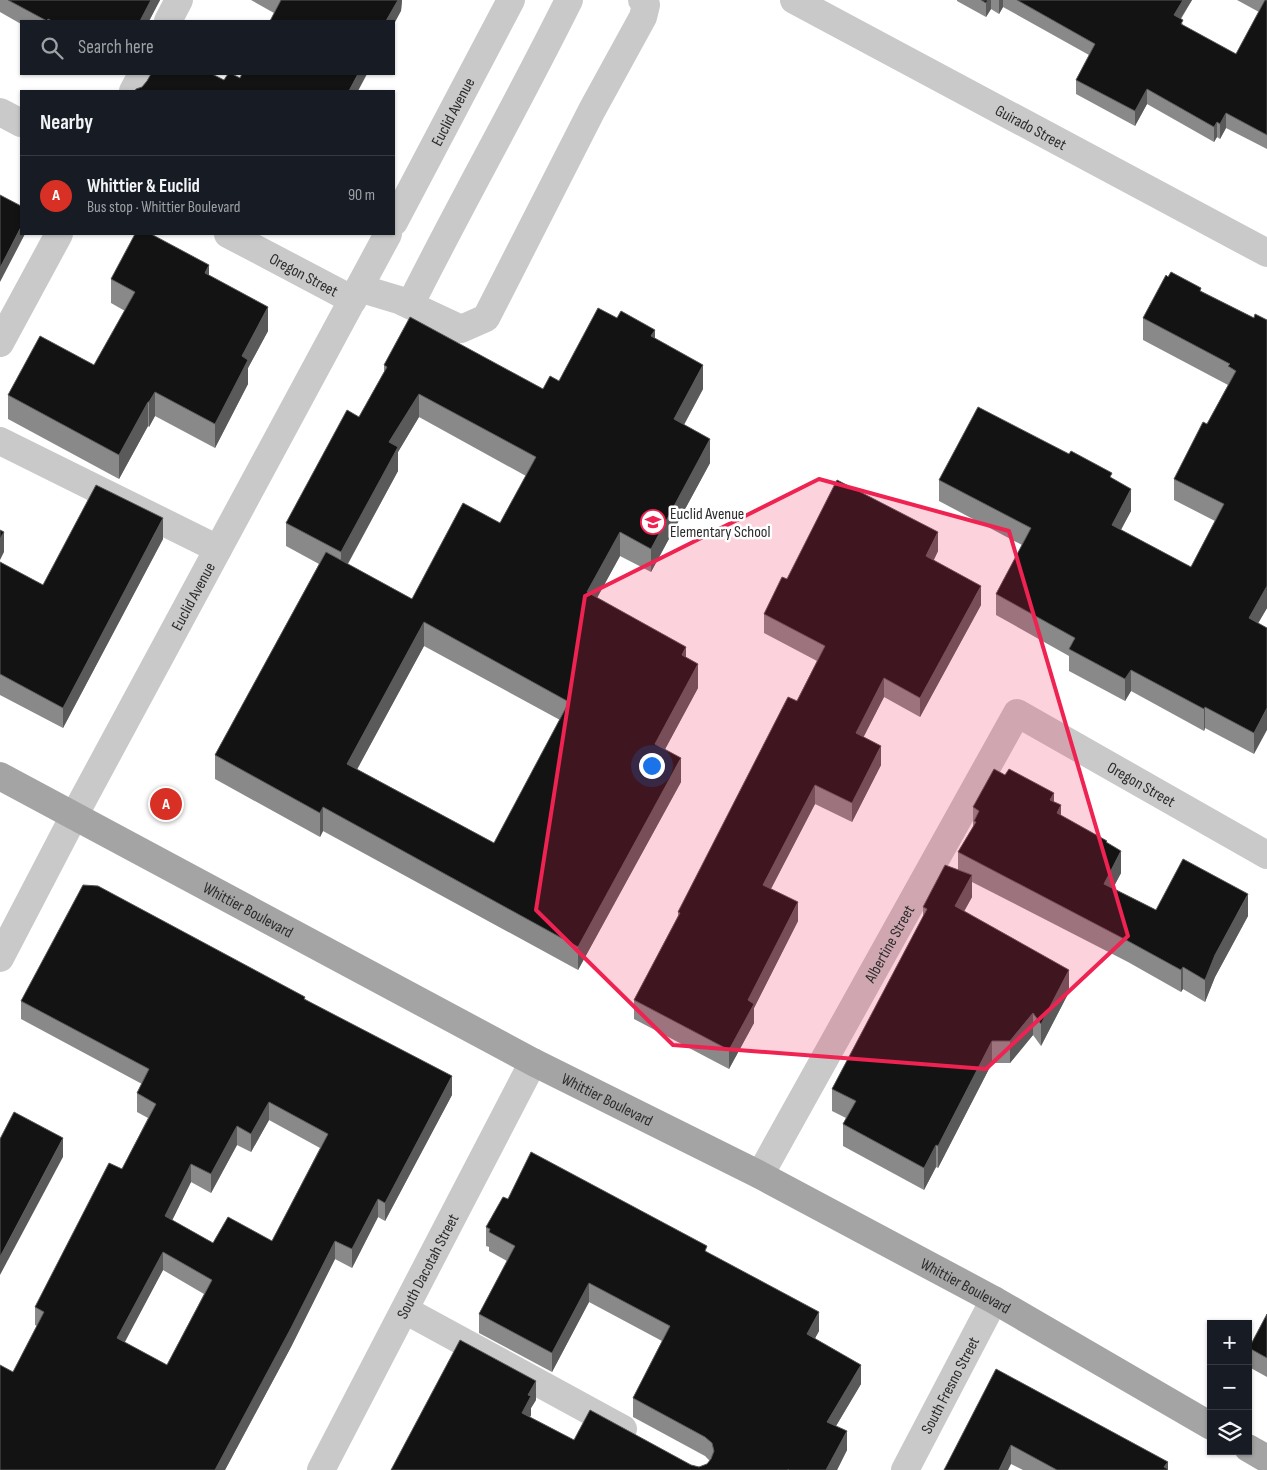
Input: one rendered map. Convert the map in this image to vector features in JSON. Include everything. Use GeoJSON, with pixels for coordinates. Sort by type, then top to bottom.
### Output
{"type":"FeatureCollection","features":[{"type":"Feature","properties":{"kind":"main road","name":"Whittier Boulevard"},"geometry":{"type":"LineString","coordinates":[[0,776],[533,1062],[760,1175],[994,1300],[1207,1424]]}},
{"type":"Feature","properties":{"kind":"main road"},"geometry":{"type":"LineString","coordinates":[[1252,1450],[1267,1459]]}},
{"type":"Feature","properties":{"kind":"street"},"geometry":{"type":"LineString","coordinates":[[169,20],[179,0]]}},
{"type":"Feature","properties":{"kind":"street","name":"Euclid Avenue"},"geometry":{"type":"LineString","coordinates":[[395,220],[511,0]]}},
{"type":"Feature","properties":{"kind":"street"},"geometry":{"type":"LineString","coordinates":[[410,305],[465,197],[511,116],[569,0]]}},
{"type":"Feature","properties":{"kind":"street","name":"Oregon Street"},"geometry":{"type":"LineString","coordinates":[[230,235],[356,294],[410,305],[461,328],[486,318],[588,118],[643,17],[646,5],[642,0]]}},
{"type":"Feature","properties":{"kind":"street","name":"Guirado Street"},"geometry":{"type":"LineString","coordinates":[[794,0],[1267,253]]}},
{"type":"Feature","properties":{"kind":"street"},"geometry":{"type":"LineString","coordinates":[[134,90],[141,75]]}},
{"type":"Feature","properties":{"kind":"street"},"geometry":{"type":"LineString","coordinates":[[0,112],[20,122]]}},
{"type":"Feature","properties":{"kind":"street"},"geometry":{"type":"LineString","coordinates":[[0,343],[58,235]]}},
{"type":"Feature","properties":{"kind":"street","name":"Euclid Avenue"},"geometry":{"type":"LineString","coordinates":[[0,958],[74,816],[387,235]]}},
{"type":"Feature","properties":{"kind":"street"},"geometry":{"type":"LineString","coordinates":[[0,441],[218,549]]}},
{"type":"Feature","properties":{"kind":"street","name":"Oregon Street"},"geometry":{"type":"LineString","coordinates":[[1017,713],[1267,855]]}},
{"type":"Feature","properties":{"kind":"street","name":"Albertine Street"},"geometry":{"type":"LineString","coordinates":[[760,1175],[1017,713]]}},
{"type":"Feature","properties":{"kind":"street","name":"South Dacotah Street"},"geometry":{"type":"LineString","coordinates":[[321,1470],[533,1062]]}},
{"type":"Feature","properties":{"kind":"street","name":"South Fresno Street"},"geometry":{"type":"LineString","coordinates":[[905,1470],[994,1300]]}},
{"type":"Feature","properties":{"kind":"street"},"geometry":{"type":"LineString","coordinates":[[404,1310],[646,1442]]}},
{"type":"Feature","properties":{"kind":"highlighted area"},"geometry":{"type":"Polygon","coordinates":[[[819,479],[1009,531],[1128,936],[986,1069],[673,1045],[536,910],[585,596],[819,479]]]}},
{"type":"Feature","properties":{"kind":"building"},"geometry":{"type":"Polygon","coordinates":[[[8,0],[151,0],[141,20],[45,20],[8,0]]]}},
{"type":"Feature","properties":{"kind":"building"},"geometry":{"type":"Polygon","coordinates":[[[281,0],[398,0],[387,20],[271,20],[281,0]]]}},
{"type":"Feature","properties":{"kind":"building"},"geometry":{"type":"Polygon","coordinates":[[[1017,0],[1183,0],[1174,15],[1183,20],[1181,24],[1236,54],[1265,0],[1267,0],[1267,135],[1226,113],[1220,124],[1217,122],[1214,127],[1147,89],[1135,111],[1076,80],[1095,44],[1017,0]]]}},
{"type":"Feature","properties":{"kind":"building"},"geometry":{"type":"Polygon","coordinates":[[[150,75],[214,75],[224,80],[227,75],[234,75],[240,78],[242,75],[357,75],[350,90],[136,90],[142,87],[150,75]]]}},
{"type":"Feature","properties":{"kind":"building"},"geometry":{"type":"Polygon","coordinates":[[[0,195],[20,205],[20,229],[0,268],[0,195]]]}},
{"type":"Feature","properties":{"kind":"building"},"geometry":{"type":"Polygon","coordinates":[[[134,235],[153,235],[209,265],[205,273],[268,307],[242,356],[248,360],[215,424],[155,392],[119,455],[8,395],[40,336],[94,365],[135,292],[111,279],[134,235]]]}},
{"type":"Feature","properties":{"kind":"building"},"geometry":{"type":"Polygon","coordinates":[[[1171,272],[1201,288],[1200,291],[1254,318],[1255,314],[1267,320],[1267,586],[1249,618],[1267,628],[1267,708],[1254,733],[1131,670],[1125,679],[1069,649],[1075,638],[996,594],[1031,528],[939,480],[978,407],[1069,454],[1071,451],[1112,473],[1110,477],[1131,489],[1112,525],[1191,567],[1224,504],[1174,479],[1203,422],[1207,424],[1236,371],[1228,366],[1230,364],[1143,318],[1166,275],[1168,277],[1171,272]]]}},
{"type":"Feature","properties":{"kind":"building"},"geometry":{"type":"Polygon","coordinates":[[[598,308],[617,318],[621,311],[655,330],[651,336],[703,365],[674,419],[710,439],[651,549],[620,532],[587,592],[686,647],[682,655],[698,664],[655,744],[681,758],[578,947],[323,807],[320,813],[215,755],[326,552],[412,599],[463,503],[500,523],[536,457],[419,394],[389,442],[398,447],[341,552],[286,523],[347,410],[359,417],[387,367],[384,365],[410,317],[543,389],[550,376],[559,381],[598,308]],[[424,622],[347,764],[494,843],[569,702],[424,622]]]}},
{"type":"Feature","properties":{"kind":"building"},"geometry":{"type":"Polygon","coordinates":[[[837,480],[938,532],[926,556],[981,586],[920,698],[884,678],[856,733],[881,746],[852,803],[815,785],[763,885],[798,902],[748,1000],[754,1004],[729,1050],[634,1000],[680,913],[678,912],[788,697],[797,701],[825,646],[764,614],[782,577],[787,579],[837,480]]]}},
{"type":"Feature","properties":{"kind":"building"},"geometry":{"type":"Polygon","coordinates":[[[96,485],[163,518],[63,708],[0,674],[0,562],[43,585],[96,485]]]}},
{"type":"Feature","properties":{"kind":"building"},"geometry":{"type":"Polygon","coordinates":[[[0,530],[4,532],[0,539],[0,530]]]}},
{"type":"Feature","properties":{"kind":"building"},"geometry":{"type":"Polygon","coordinates":[[[994,769],[1005,775],[1009,769],[1054,793],[1050,800],[1061,805],[1057,813],[1121,851],[1104,884],[1156,910],[1183,859],[1248,894],[1215,955],[1205,980],[1183,967],[1181,970],[958,852],[976,822],[974,821],[979,811],[973,807],[994,769]]]}},
{"type":"Feature","properties":{"kind":"building"},"geometry":{"type":"Polygon","coordinates":[[[945,865],[972,875],[955,906],[1069,970],[1041,1024],[1033,1013],[1010,1041],[992,1041],[938,1146],[936,1145],[924,1168],[843,1124],[856,1101],[832,1089],[927,909],[923,907],[945,865]]]}},
{"type":"Feature","properties":{"kind":"building"},"geometry":{"type":"Polygon","coordinates":[[[83,885],[98,886],[305,997],[304,999],[452,1076],[385,1203],[378,1199],[352,1249],[335,1241],[215,1470],[0,1470],[0,1365],[13,1372],[44,1312],[35,1307],[109,1163],[122,1169],[156,1104],[137,1093],[149,1069],[21,1001],[83,885]],[[269,1102],[251,1134],[237,1126],[211,1174],[191,1164],[165,1216],[213,1243],[228,1217],[272,1241],[328,1134],[269,1102]],[[163,1252],[117,1338],[167,1365],[212,1280],[163,1252]]]}},
{"type":"Feature","properties":{"kind":"building"},"geometry":{"type":"Polygon","coordinates":[[[14,1112],[63,1138],[0,1257],[0,1139],[14,1112]]]}},
{"type":"Feature","properties":{"kind":"building"},"geometry":{"type":"Polygon","coordinates":[[[531,1152],[707,1246],[705,1251],[819,1312],[807,1334],[861,1365],[827,1422],[847,1431],[826,1470],[391,1470],[460,1340],[536,1381],[528,1395],[531,1396],[522,1413],[574,1440],[590,1410],[691,1465],[699,1467],[707,1464],[711,1459],[714,1451],[712,1443],[705,1437],[633,1398],[670,1326],[589,1283],[552,1353],[479,1314],[515,1246],[489,1232],[490,1229],[486,1227],[503,1197],[508,1199],[531,1152]]]}},
{"type":"Feature","properties":{"kind":"building"},"geometry":{"type":"Polygon","coordinates":[[[1267,1314],[1267,1358],[1252,1350],[1252,1342],[1267,1314]]]}},
{"type":"Feature","properties":{"kind":"building"},"geometry":{"type":"Polygon","coordinates":[[[996,1369],[1168,1462],[1164,1467],[1168,1469],[1057,1470],[1011,1445],[999,1470],[944,1470],[996,1369]]]}},
{"type":"Feature","properties":{"kind":"place","name":"Euclid Avenue Elementary School"},"geometry":{"type":"Point","coordinates":[653,522]}},
{"type":"Feature","properties":{"kind":"place","name":"Whittier & Euclid"},"geometry":{"type":"Point","coordinates":[166,804]}}]}
